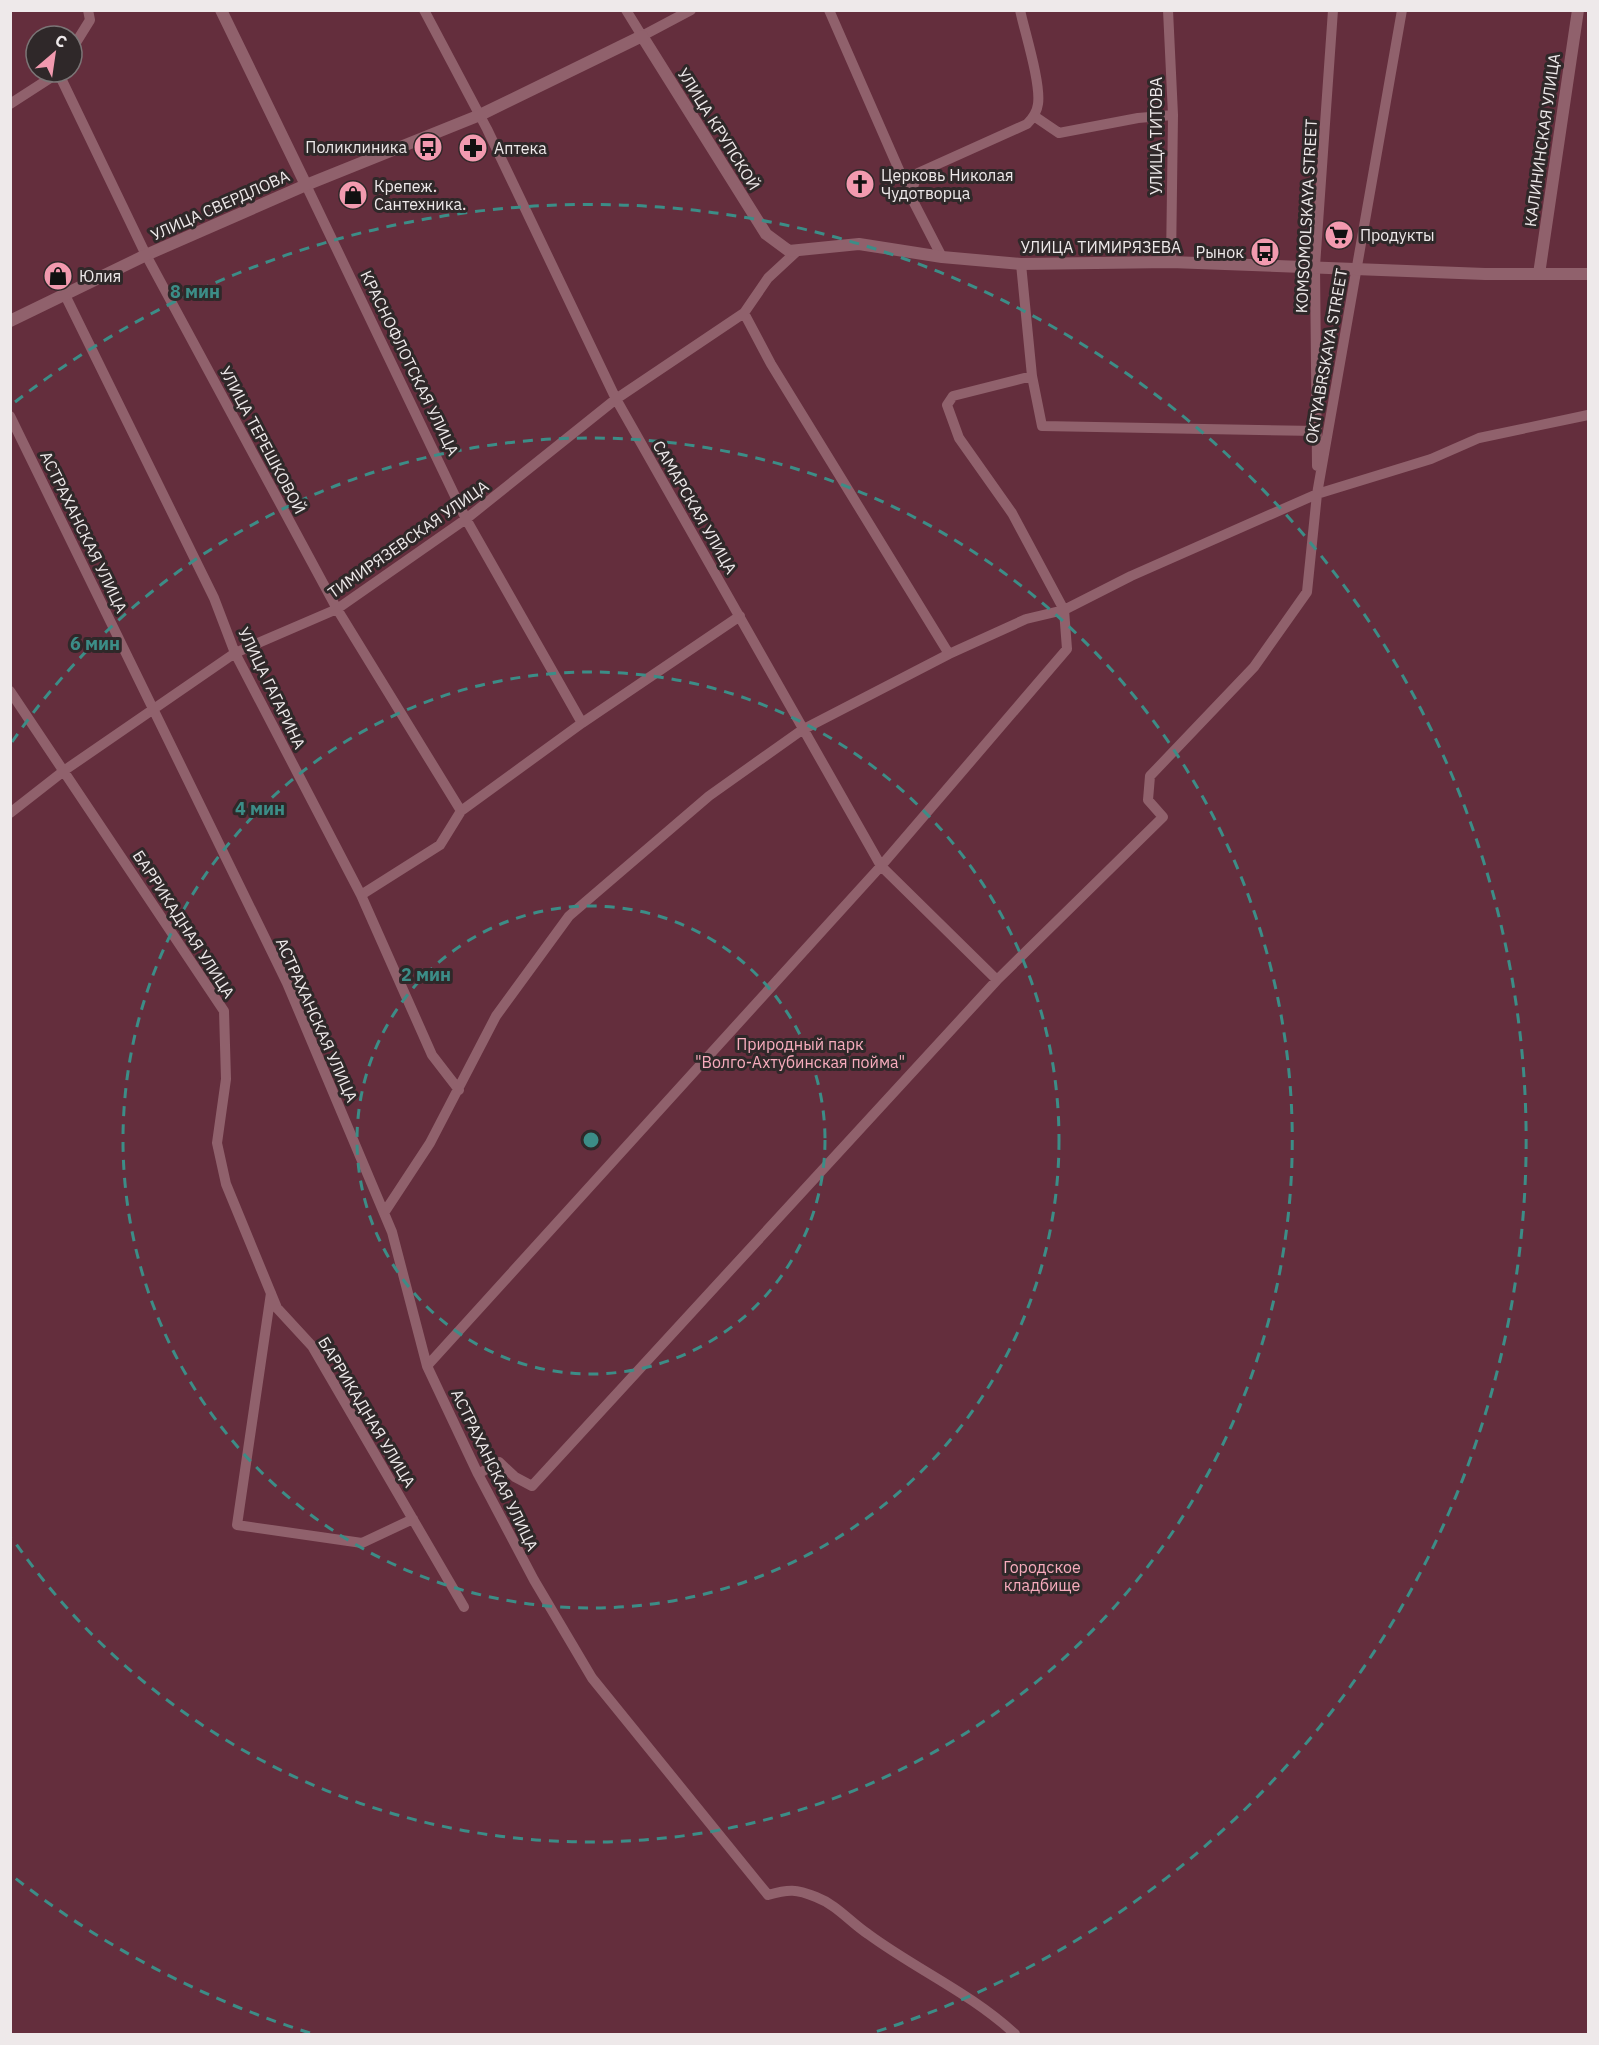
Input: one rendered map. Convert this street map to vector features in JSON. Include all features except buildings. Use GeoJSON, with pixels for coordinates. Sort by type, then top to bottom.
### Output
{"type":"FeatureCollection","features":[{"type":"Feature","properties":{"kind":"street"},"geometry":{"type":"LineString","coordinates":[[84,30],[90,20],[88,10]]}},
{"type":"Feature","properties":{"kind":"street","name":"КРАСНОФЛОТСКАЯ УЛИЦА"},"geometry":{"type":"LineString","coordinates":[[221,10],[466,519],[582,723]]}},
{"type":"Feature","properties":{"kind":"street","name":"САМАРСКАЯ УЛИЦА"},"geometry":{"type":"LineString","coordinates":[[424,10],[480,115],[616,399],[881,866],[997,980]]}},
{"type":"Feature","properties":{"kind":"street","name":"УЛИЦА КРУПСКОЙ"},"geometry":{"type":"LineString","coordinates":[[626,10],[766,234],[782,248],[796,252]]}},
{"type":"Feature","properties":{"kind":"street"},"geometry":{"type":"LineString","coordinates":[[642,36],[691,10]]}},
{"type":"Feature","properties":{"kind":"street"},"geometry":{"type":"LineString","coordinates":[[829,10],[910,195],[942,257]]}},
{"type":"Feature","properties":{"kind":"street"},"geometry":{"type":"LineString","coordinates":[[910,195],[918,173],[1027,124],[1034,116],[1038,104],[1037,90],[1020,10]]}},
{"type":"Feature","properties":{"kind":"street","name":"УЛИЦА ТИТОВА"},"geometry":{"type":"LineString","coordinates":[[1168,10],[1173,115],[1171,262]]}},
{"type":"Feature","properties":{"kind":"street","name":"KOMSOMOLSKAYA STREET"},"geometry":{"type":"LineString","coordinates":[[1317,494],[1315,266],[1333,10]]}},
{"type":"Feature","properties":{"kind":"street","name":"OKTYABRSKAYA STREET"},"geometry":{"type":"LineString","coordinates":[[1317,494],[1401,10]]}},
{"type":"Feature","properties":{"kind":"street","name":"КАЛИНИНСКАЯ УЛИЦА"},"geometry":{"type":"LineString","coordinates":[[1539,273],[1578,10]]}},
{"type":"Feature","properties":{"kind":"street","name":"УЛИЦА СВЕРДЛОВА"},"geometry":{"type":"LineString","coordinates":[[10,321],[146,255],[306,185],[480,115],[642,36]]}},
{"type":"Feature","properties":{"kind":"street"},"geometry":{"type":"LineString","coordinates":[[10,104],[40,84]]}},
{"type":"Feature","properties":{"kind":"street","name":"УЛИЦА ТЕРЕШКОВОЙ"},"geometry":{"type":"LineString","coordinates":[[64,84],[146,255],[337,609],[461,811]]}},
{"type":"Feature","properties":{"kind":"street"},"geometry":{"type":"LineString","coordinates":[[1034,116],[1059,133],[1138,118],[1173,115]]}},
{"type":"Feature","properties":{"kind":"street","name":"УЛИЦА ТИМИРЯЗЕВА"},"geometry":{"type":"LineString","coordinates":[[796,252],[859,244],[942,257],[1021,264],[1171,262],[1588,274]]}},
{"type":"Feature","properties":{"kind":"street","name":"ТИМИРЯЗЕВСКАЯ УЛИЦА"},"geometry":{"type":"LineString","coordinates":[[10,813],[65,770],[154,711],[235,653],[337,609],[466,519],[616,399],[744,313],[768,278],[796,252]]}},
{"type":"Feature","properties":{"kind":"street"},"geometry":{"type":"LineString","coordinates":[[1021,264],[1032,376],[1042,426],[1317,431]]}},
{"type":"Feature","properties":{"kind":"street","name":"УЛИЦА ГАГАРИНА"},"geometry":{"type":"LineString","coordinates":[[65,295],[214,598],[235,653],[361,895],[432,1055],[459,1090]]}},
{"type":"Feature","properties":{"kind":"street"},"geometry":{"type":"LineString","coordinates":[[744,313],[771,364],[949,654]]}},
{"type":"Feature","properties":{"kind":"street"},"geometry":{"type":"LineString","coordinates":[[428,1366],[881,866],[1067,649],[1064,610],[1012,513],[959,438],[947,405],[953,396],[1032,376]]}},
{"type":"Feature","properties":{"kind":"street"},"geometry":{"type":"LineString","coordinates":[[384,1214],[430,1143],[496,1016],[569,916],[709,796],[802,730],[949,654],[1026,619],[1064,610],[1131,576],[1317,494],[1431,459],[1479,438],[1588,415]]}},
{"type":"Feature","properties":{"kind":"street","name":"АСТРАХАНСКАЯ УЛИЦА"},"geometry":{"type":"LineString","coordinates":[[10,416],[287,983],[384,1214],[428,1366],[478,1474],[571,1645],[592,1678],[768,1895],[791,1889],[820,1898],[845,1913],[866,1934],[986,2008],[1015,2034]]}},
{"type":"Feature","properties":{"kind":"street"},"geometry":{"type":"LineString","coordinates":[[478,1474],[499,1462],[515,1477],[532,1486],[997,980],[1163,817],[1148,800],[1150,776],[1254,667],[1307,592],[1317,494]]}},
{"type":"Feature","properties":{"kind":"street"},"geometry":{"type":"LineString","coordinates":[[361,895],[440,844],[461,811],[582,723],[740,616]]}},
{"type":"Feature","properties":{"kind":"street","name":"БАРРИКАДНАЯ УЛИЦА"},"geometry":{"type":"LineString","coordinates":[[10,691],[65,770],[224,1011],[226,1080],[217,1143],[226,1184],[272,1290],[277,1308],[312,1346],[464,1607]]}},
{"type":"Feature","properties":{"kind":"street"},"geometry":{"type":"LineString","coordinates":[[272,1290],[237,1525],[362,1543],[412,1519]]}},
{"type":"Feature","properties":{"kind":"green space","name":"Природный парк \"Волго-Ахтубинская пойма\""},"geometry":{"type":"Polygon","coordinates":[[[11,11],[1588,11],[1588,2034],[11,2034],[11,11]]]}},
{"type":"Feature","properties":{"kind":"place","name":"Поликлиника"},"geometry":{"type":"Point","coordinates":[428,147]}},
{"type":"Feature","properties":{"kind":"place","name":"Аптека"},"geometry":{"type":"Point","coordinates":[473,148]}},
{"type":"Feature","properties":{"kind":"place","name":"Церковь Николая Чудотворца"},"geometry":{"type":"Point","coordinates":[860,184]}},
{"type":"Feature","properties":{"kind":"place","name":"Крепеж. Сантехника."},"geometry":{"type":"Point","coordinates":[353,195]}},
{"type":"Feature","properties":{"kind":"place","name":"Продукты"},"geometry":{"type":"Point","coordinates":[1339,235]}},
{"type":"Feature","properties":{"kind":"place","name":"Рынок"},"geometry":{"type":"Point","coordinates":[1265,252]}},
{"type":"Feature","properties":{"kind":"place","name":"Юлия"},"geometry":{"type":"Point","coordinates":[58,276]}},
{"type":"Feature","properties":{"kind":"park label","name":"Городское кладбище"},"geometry":{"type":"Point","coordinates":[1042,1576]}}]}
